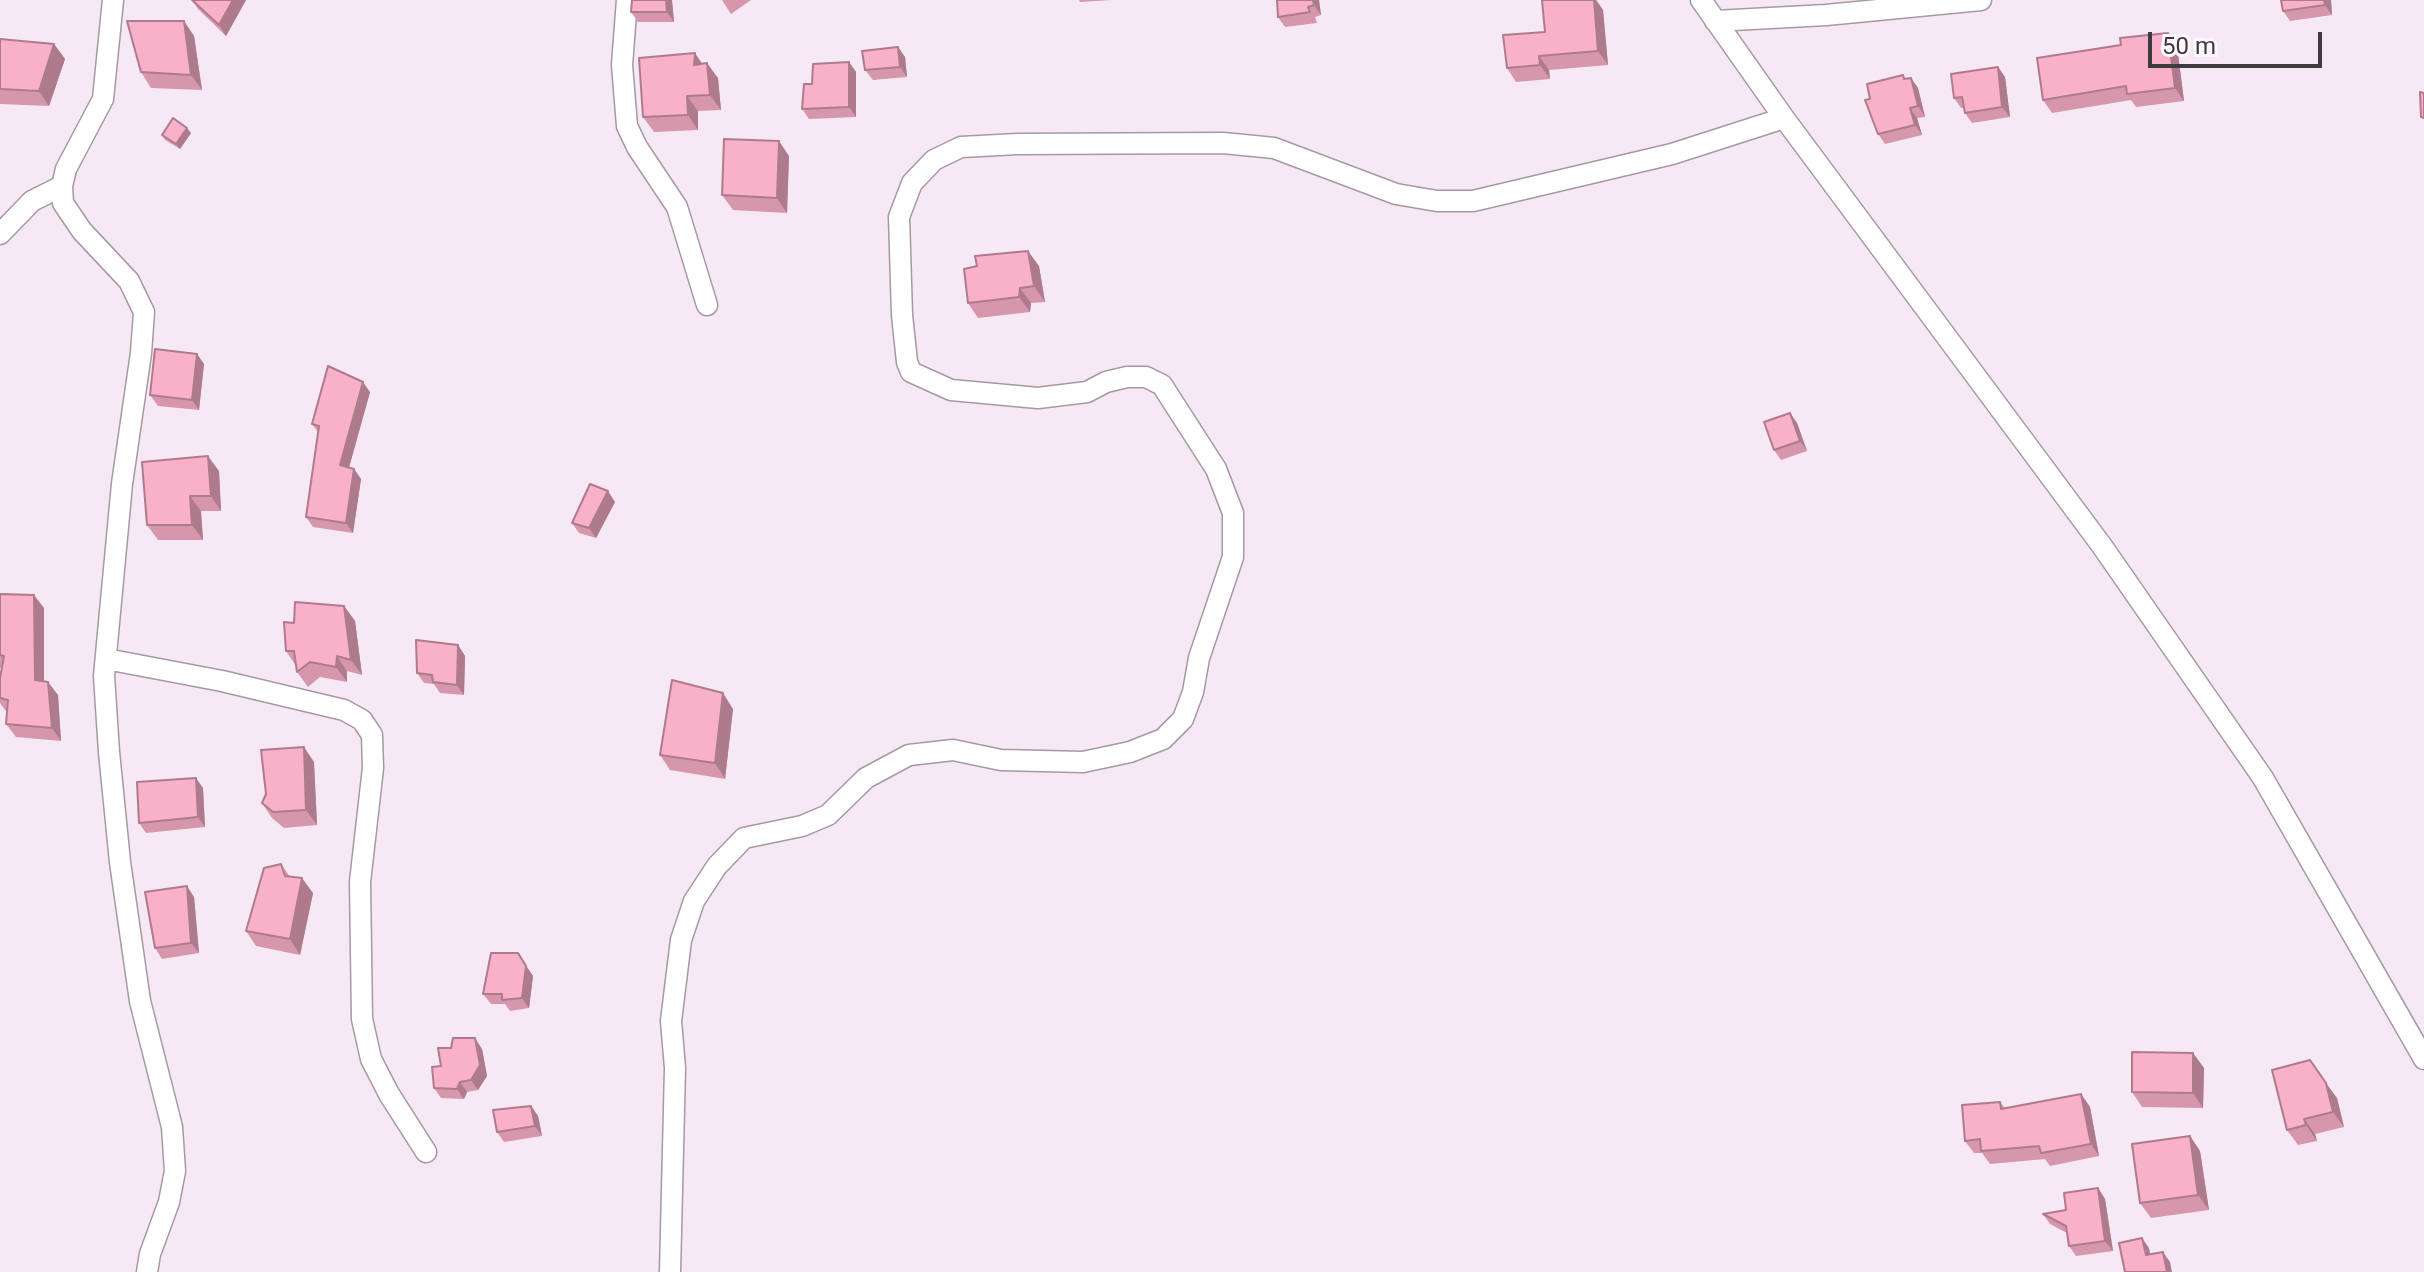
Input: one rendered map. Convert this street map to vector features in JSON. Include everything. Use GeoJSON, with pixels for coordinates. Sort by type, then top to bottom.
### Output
{"type":"FeatureCollection","features":[{"type":"Feature","properties":{"kind":"street"},"geometry":{"type":"LineString","coordinates":[[113,0],[103,99],[66,169],[62,186],[63,203],[82,231],[129,281],[144,312],[122,484],[104,676],[120,862],[140,1001],[172,1127],[175,1171],[169,1202],[150,1254],[147,1272]]}},
{"type":"Feature","properties":{"kind":"street"},"geometry":{"type":"LineString","coordinates":[[627,0],[622,65],[627,126],[637,147],[677,207],[707,305]]}},
{"type":"Feature","properties":{"kind":"street"},"geometry":{"type":"LineString","coordinates":[[1701,0],[1784,118],[2102,546],[2263,778],[2424,1059]]}},
{"type":"Feature","properties":{"kind":"street"},"geometry":{"type":"LineString","coordinates":[[1715,21],[1826,15],[1981,0]]}},
{"type":"Feature","properties":{"kind":"street"},"geometry":{"type":"LineString","coordinates":[[670,1272],[675,1068],[671,1021],[681,940],[694,901],[717,866],[744,838],[802,826],[828,815],[866,778],[909,755],[953,750],[1001,760],[1083,762],[1130,752],[1163,739],[1183,719],[1188,706],[1199,658],[1233,557],[1233,513],[1216,469],[1162,385],[1146,377],[1127,377],[1106,382],[1087,392],[1038,398],[951,390],[911,372],[904,339],[899,217],[912,183],[934,160],[961,147],[1223,143],[1274,148],[1396,194],[1437,201],[1473,201],[1672,154],[1784,118]]}},
{"type":"Feature","properties":{"kind":"street"},"geometry":{"type":"LineString","coordinates":[[0,234],[32,201],[62,186]]}},
{"type":"Feature","properties":{"kind":"street"},"geometry":{"type":"LineString","coordinates":[[106,659],[222,681],[344,710],[362,720],[367,727],[372,735],[373,768],[360,882],[362,1019],[371,1059],[426,1152]]}},
{"type":"Feature","properties":{"kind":"building"},"geometry":{"type":"Polygon","coordinates":[[[192,0],[233,0],[219,25],[192,0]]]}},
{"type":"Feature","properties":{"kind":"building"},"geometry":{"type":"Polygon","coordinates":[[[632,0],[666,0],[667,12],[631,12],[632,0]]]}},
{"type":"Feature","properties":{"kind":"building"},"geometry":{"type":"Polygon","coordinates":[[[1277,0],[1313,0],[1314,5],[1308,7],[1310,12],[1278,17],[1277,0]]]}},
{"type":"Feature","properties":{"kind":"building"},"geometry":{"type":"Polygon","coordinates":[[[1542,0],[1594,0],[1598,51],[1539,56],[1540,65],[1507,68],[1503,35],[1545,32],[1542,0]]]}},
{"type":"Feature","properties":{"kind":"building"},"geometry":{"type":"Polygon","coordinates":[[[2281,0],[2324,0],[2325,5],[2283,11],[2281,0]]]}},
{"type":"Feature","properties":{"kind":"building"},"geometry":{"type":"Polygon","coordinates":[[[127,21],[184,21],[191,75],[141,72],[127,21]]]}},
{"type":"Feature","properties":{"kind":"building"},"geometry":{"type":"Polygon","coordinates":[[[2168,33],[2175,88],[2127,94],[2126,86],[2043,100],[2037,58],[2121,45],[2120,38],[2168,33]]]}},
{"type":"Feature","properties":{"kind":"building"},"geometry":{"type":"Polygon","coordinates":[[[0,39],[54,44],[39,91],[0,89],[0,39]]]}},
{"type":"Feature","properties":{"kind":"building"},"geometry":{"type":"Polygon","coordinates":[[[898,47],[900,67],[865,70],[862,51],[898,47]]]}},
{"type":"Feature","properties":{"kind":"building"},"geometry":{"type":"Polygon","coordinates":[[[695,53],[694,65],[707,63],[710,95],[687,96],[688,115],[643,117],[639,58],[695,53]]]}},
{"type":"Feature","properties":{"kind":"building"},"geometry":{"type":"Polygon","coordinates":[[[849,62],[849,107],[802,109],[804,84],[812,84],[813,64],[849,62]]]}},
{"type":"Feature","properties":{"kind":"building"},"geometry":{"type":"Polygon","coordinates":[[[1998,67],[2002,107],[1965,113],[1962,97],[1954,98],[1951,74],[1998,67]]]}},
{"type":"Feature","properties":{"kind":"building"},"geometry":{"type":"Polygon","coordinates":[[[1903,75],[1904,79],[1911,78],[1918,106],[1910,108],[1915,125],[1878,134],[1865,100],[1870,99],[1867,84],[1903,75]]]}},
{"type":"Feature","properties":{"kind":"building"},"geometry":{"type":"Polygon","coordinates":[[[2420,92],[2424,93],[2424,118],[2421,117],[2420,92]]]}},
{"type":"Feature","properties":{"kind":"building"},"geometry":{"type":"Polygon","coordinates":[[[173,118],[187,128],[176,144],[162,135],[173,118]]]}},
{"type":"Feature","properties":{"kind":"building"},"geometry":{"type":"Polygon","coordinates":[[[724,139],[779,141],[777,198],[722,195],[724,139]]]}},
{"type":"Feature","properties":{"kind":"building"},"geometry":{"type":"Polygon","coordinates":[[[1028,251],[1034,286],[1020,288],[1019,297],[968,303],[964,269],[977,266],[975,256],[1028,251]]]}},
{"type":"Feature","properties":{"kind":"building"},"geometry":{"type":"Polygon","coordinates":[[[155,349],[197,354],[192,400],[150,395],[155,349]]]}},
{"type":"Feature","properties":{"kind":"building"},"geometry":{"type":"Polygon","coordinates":[[[328,366],[363,382],[340,465],[354,469],[346,523],[306,517],[319,426],[312,424],[328,366]]]}},
{"type":"Feature","properties":{"kind":"building"},"geometry":{"type":"Polygon","coordinates":[[[1790,413],[1800,441],[1774,450],[1764,422],[1790,413]]]}},
{"type":"Feature","properties":{"kind":"building"},"geometry":{"type":"Polygon","coordinates":[[[208,456],[211,496],[190,496],[192,525],[147,525],[142,462],[208,456]]]}},
{"type":"Feature","properties":{"kind":"building"},"geometry":{"type":"Polygon","coordinates":[[[590,484],[608,491],[589,528],[572,523],[590,484]]]}},
{"type":"Feature","properties":{"kind":"building"},"geometry":{"type":"Polygon","coordinates":[[[0,594],[34,595],[35,680],[48,682],[52,728],[6,724],[8,700],[0,698],[4,656],[0,655],[0,594]]]}},
{"type":"Feature","properties":{"kind":"building"},"geometry":{"type":"Polygon","coordinates":[[[295,602],[344,606],[351,660],[337,656],[336,667],[310,662],[297,672],[294,651],[286,651],[284,622],[294,623],[295,602]]]}},
{"type":"Feature","properties":{"kind":"building"},"geometry":{"type":"Polygon","coordinates":[[[416,640],[458,645],[457,685],[433,682],[432,675],[417,673],[416,640]]]}},
{"type":"Feature","properties":{"kind":"building"},"geometry":{"type":"Polygon","coordinates":[[[672,680],[723,693],[715,763],[660,755],[672,680]]]}},
{"type":"Feature","properties":{"kind":"building"},"geometry":{"type":"Polygon","coordinates":[[[304,747],[306,810],[273,812],[262,803],[266,794],[261,750],[304,747]]]}},
{"type":"Feature","properties":{"kind":"building"},"geometry":{"type":"Polygon","coordinates":[[[196,778],[198,817],[139,823],[137,782],[196,778]]]}},
{"type":"Feature","properties":{"kind":"building"},"geometry":{"type":"Polygon","coordinates":[[[281,864],[285,876],[302,878],[290,939],[246,931],[264,868],[281,864]]]}},
{"type":"Feature","properties":{"kind":"building"},"geometry":{"type":"Polygon","coordinates":[[[187,886],[191,943],[155,948],[145,892],[187,886]]]}},
{"type":"Feature","properties":{"kind":"building"},"geometry":{"type":"Polygon","coordinates":[[[491,953],[518,953],[526,966],[522,998],[502,1000],[502,994],[483,994],[491,953]]]}},
{"type":"Feature","properties":{"kind":"building"},"geometry":{"type":"Polygon","coordinates":[[[453,1038],[475,1038],[480,1065],[471,1080],[460,1082],[457,1089],[434,1088],[432,1067],[441,1066],[438,1048],[451,1048],[453,1038]]]}},
{"type":"Feature","properties":{"kind":"building"},"geometry":{"type":"Polygon","coordinates":[[[2132,1052],[2193,1053],[2193,1093],[2132,1092],[2132,1052]]]}},
{"type":"Feature","properties":{"kind":"building"},"geometry":{"type":"Polygon","coordinates":[[[2310,1060],[2326,1083],[2333,1112],[2304,1119],[2306,1125],[2287,1130],[2272,1070],[2310,1060]]]}},
{"type":"Feature","properties":{"kind":"building"},"geometry":{"type":"Polygon","coordinates":[[[2081,1094],[2091,1144],[2041,1153],[2039,1146],[1981,1151],[1980,1139],[1965,1141],[1962,1105],[2000,1102],[2001,1109],[2081,1094]]]}},
{"type":"Feature","properties":{"kind":"building"},"geometry":{"type":"Polygon","coordinates":[[[531,1106],[535,1126],[497,1132],[493,1110],[531,1106]]]}},
{"type":"Feature","properties":{"kind":"building"},"geometry":{"type":"Polygon","coordinates":[[[2190,1136],[2198,1195],[2140,1203],[2132,1144],[2190,1136]]]}},
{"type":"Feature","properties":{"kind":"building"},"geometry":{"type":"Polygon","coordinates":[[[2098,1188],[2105,1241],[2069,1246],[2066,1226],[2043,1214],[2066,1210],[2064,1193],[2098,1188]]]}},
{"type":"Feature","properties":{"kind":"building"},"geometry":{"type":"Polygon","coordinates":[[[2142,1238],[2146,1255],[2163,1252],[2167,1272],[2125,1272],[2119,1243],[2142,1238]]]}}]}
